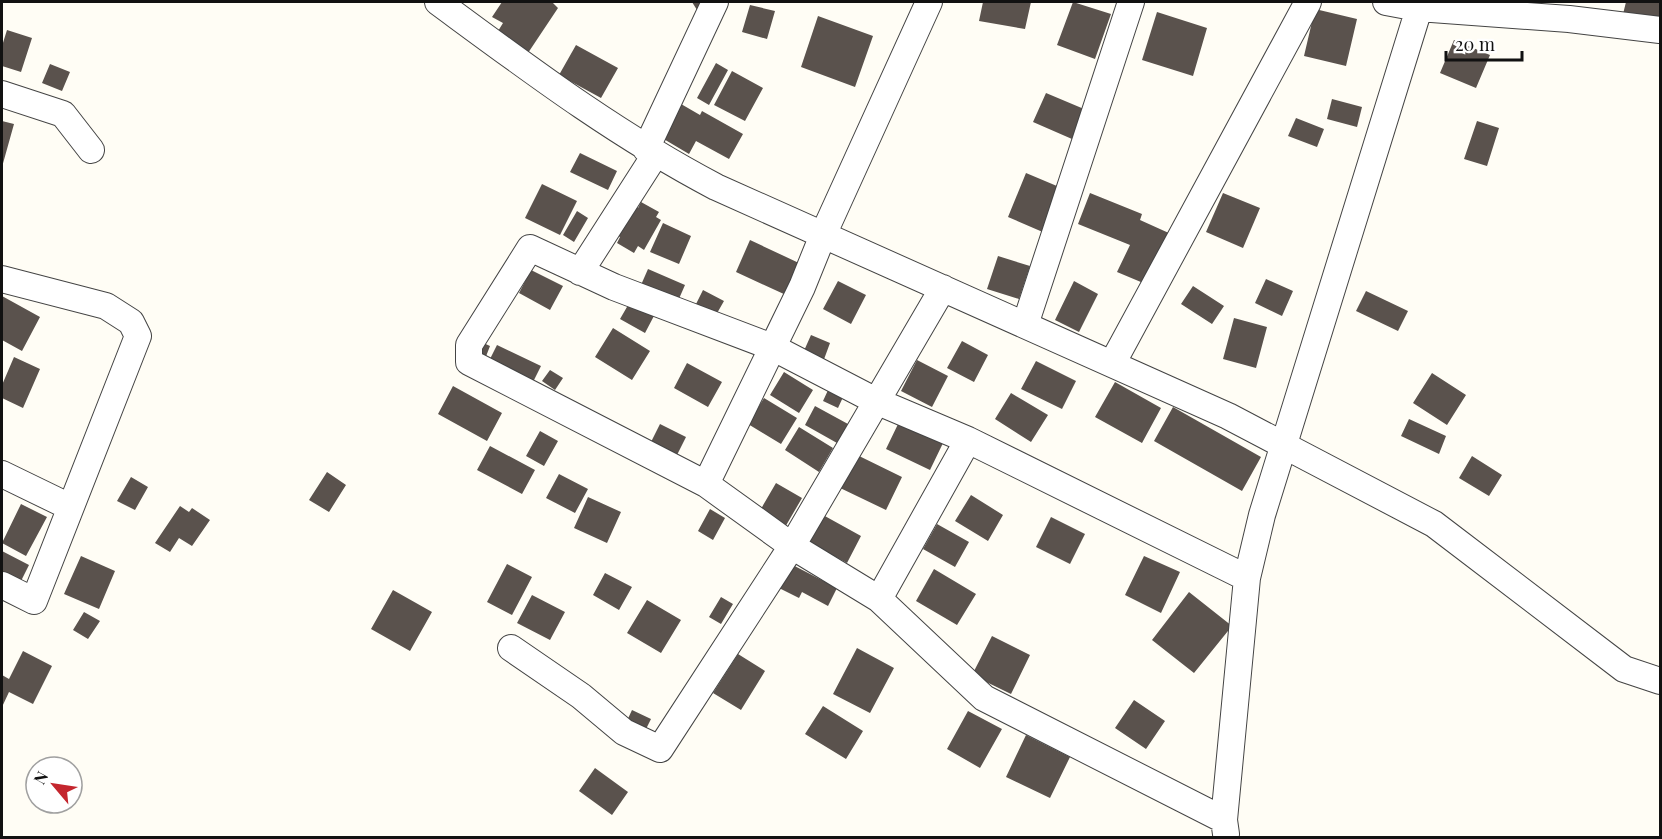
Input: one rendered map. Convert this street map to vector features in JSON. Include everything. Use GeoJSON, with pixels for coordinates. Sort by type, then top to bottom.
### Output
{"type":"FeatureCollection","features":[{"type":"Feature","properties":{"kind":"street"},"geometry":{"type":"LineString","coordinates":[[438,2],[590,113],[651,152],[716,187],[1112,364],[1282,444],[1434,524],[1624,669],[1659,675]]}},
{"type":"Feature","properties":{"kind":"street"},"geometry":{"type":"LineString","coordinates":[[580,272],[651,152],[715,2]]}},
{"type":"Feature","properties":{"kind":"street"},"geometry":{"type":"LineString","coordinates":[[706,484],[802,287],[823,235],[929,2]]}},
{"type":"Feature","properties":{"kind":"street"},"geometry":{"type":"LineString","coordinates":[[1025,325],[1131,2]]}},
{"type":"Feature","properties":{"kind":"street"},"geometry":{"type":"LineString","coordinates":[[1112,364],[1308,2]]}},
{"type":"Feature","properties":{"kind":"street"},"geometry":{"type":"LineString","coordinates":[[1386,2],[1660,30]]}},
{"type":"Feature","properties":{"kind":"street"},"geometry":{"type":"LineString","coordinates":[[1247,578],[968,440],[876,401],[772,347],[580,272],[530,248],[469,345],[469,362],[706,484],[792,546],[879,599],[984,698],[1225,829],[1247,578],[1282,444],[1420,5]]}},
{"type":"Feature","properties":{"kind":"street"},"geometry":{"type":"LineString","coordinates":[[2,94],[63,114],[91,150]]}},
{"type":"Feature","properties":{"kind":"street"},"geometry":{"type":"LineString","coordinates":[[2,279],[106,306],[131,322],[138,336],[34,601],[2,585]]}},
{"type":"Feature","properties":{"kind":"street"},"geometry":{"type":"LineString","coordinates":[[511,648],[581,696],[624,732],[660,749],[792,546],[943,288]]}},
{"type":"Feature","properties":{"kind":"street"},"geometry":{"type":"LineString","coordinates":[[879,599],[968,440]]}},
{"type":"Feature","properties":{"kind":"street"},"geometry":{"type":"LineString","coordinates":[[2,474],[70,507]]}},
{"type":"Feature","properties":{"kind":"building"},"geometry":{"type":"Polygon","coordinates":[[[502,2],[552,2],[558,8],[526,56],[495,36],[503,23],[492,17],[502,2]]]}},
{"type":"Feature","properties":{"kind":"building"},"geometry":{"type":"Polygon","coordinates":[[[692,2],[701,2],[697,10],[692,2]]]}},
{"type":"Feature","properties":{"kind":"building"},"geometry":{"type":"Polygon","coordinates":[[[983,2],[1031,2],[1025,29],[979,21],[983,2]]]}},
{"type":"Feature","properties":{"kind":"building"},"geometry":{"type":"Polygon","coordinates":[[[1073,2],[1111,14],[1095,59],[1057,45],[1073,2]]]}},
{"type":"Feature","properties":{"kind":"building"},"geometry":{"type":"Polygon","coordinates":[[[1626,2],[1660,2],[1660,23],[1623,14],[1626,2]]]}},
{"type":"Feature","properties":{"kind":"building"},"geometry":{"type":"Polygon","coordinates":[[[750,5],[775,11],[767,39],[742,32],[750,5]]]}},
{"type":"Feature","properties":{"kind":"building"},"geometry":{"type":"Polygon","coordinates":[[[1315,9],[1357,19],[1346,66],[1304,56],[1315,9]]]}},
{"type":"Feature","properties":{"kind":"building"},"geometry":{"type":"Polygon","coordinates":[[[1157,12],[1207,28],[1193,76],[1142,60],[1157,12]]]}},
{"type":"Feature","properties":{"kind":"building"},"geometry":{"type":"Polygon","coordinates":[[[818,16],[873,36],[855,87],[801,67],[818,16]]]}},
{"type":"Feature","properties":{"kind":"building"},"geometry":{"type":"Polygon","coordinates":[[[7,30],[32,38],[21,72],[2,66],[2,46],[7,30]]]}},
{"type":"Feature","properties":{"kind":"building"},"geometry":{"type":"Polygon","coordinates":[[[1454,40],[1490,55],[1476,88],[1440,73],[1454,40]]]}},
{"type":"Feature","properties":{"kind":"building"},"geometry":{"type":"Polygon","coordinates":[[[576,45],[618,68],[601,98],[559,75],[576,45]]]}},
{"type":"Feature","properties":{"kind":"building"},"geometry":{"type":"Polygon","coordinates":[[[716,63],[728,70],[709,105],[697,98],[716,63]]]}},
{"type":"Feature","properties":{"kind":"building"},"geometry":{"type":"Polygon","coordinates":[[[50,64],[70,72],[62,91],[42,83],[50,64]]]}},
{"type":"Feature","properties":{"kind":"building"},"geometry":{"type":"Polygon","coordinates":[[[732,71],[763,88],[745,121],[714,105],[732,71]]]}},
{"type":"Feature","properties":{"kind":"building"},"geometry":{"type":"Polygon","coordinates":[[[1046,93],[1084,109],[1072,139],[1033,122],[1046,93]]]}},
{"type":"Feature","properties":{"kind":"building"},"geometry":{"type":"Polygon","coordinates":[[[1332,99],[1362,107],[1357,127],[1327,119],[1332,99]]]}},
{"type":"Feature","properties":{"kind":"building"},"geometry":{"type":"Polygon","coordinates":[[[681,104],[700,115],[702,111],[743,134],[729,159],[696,141],[689,154],[662,138],[681,104]]]}},
{"type":"Feature","properties":{"kind":"building"},"geometry":{"type":"Polygon","coordinates":[[[1296,118],[1324,129],[1317,147],[1288,136],[1296,118]]]}},
{"type":"Feature","properties":{"kind":"building"},"geometry":{"type":"Polygon","coordinates":[[[2,121],[14,124],[2,167],[2,121]]]}},
{"type":"Feature","properties":{"kind":"building"},"geometry":{"type":"Polygon","coordinates":[[[1477,121],[1499,128],[1487,166],[1464,159],[1477,121]]]}},
{"type":"Feature","properties":{"kind":"building"},"geometry":{"type":"Polygon","coordinates":[[[580,153],[617,171],[608,190],[570,172],[580,153]]]}},
{"type":"Feature","properties":{"kind":"building"},"geometry":{"type":"Polygon","coordinates":[[[1026,173],[1064,189],[1045,233],[1008,217],[1026,173]]]}},
{"type":"Feature","properties":{"kind":"building"},"geometry":{"type":"Polygon","coordinates":[[[542,184],[577,201],[560,235],[525,218],[542,184]]]}},
{"type":"Feature","properties":{"kind":"building"},"geometry":{"type":"Polygon","coordinates":[[[1090,193],[1142,214],[1140,220],[1171,234],[1148,285],[1117,272],[1130,245],[1078,224],[1090,193]]]}},
{"type":"Feature","properties":{"kind":"building"},"geometry":{"type":"Polygon","coordinates":[[[1223,193],[1260,208],[1243,248],[1206,232],[1223,193]]]}},
{"type":"Feature","properties":{"kind":"building"},"geometry":{"type":"Polygon","coordinates":[[[641,202],[659,212],[656,217],[661,220],[644,250],[638,246],[634,253],[617,243],[620,237],[613,233],[630,204],[638,208],[641,202]]]}},
{"type":"Feature","properties":{"kind":"building"},"geometry":{"type":"Polygon","coordinates":[[[577,211],[588,218],[574,242],[563,235],[577,211]]]}},
{"type":"Feature","properties":{"kind":"building"},"geometry":{"type":"Polygon","coordinates":[[[663,223],[691,236],[679,264],[650,252],[663,223]]]}},
{"type":"Feature","properties":{"kind":"building"},"geometry":{"type":"Polygon","coordinates":[[[750,240],[801,264],[786,295],[736,272],[750,240]]]}},
{"type":"Feature","properties":{"kind":"building"},"geometry":{"type":"Polygon","coordinates":[[[998,256],[1030,266],[1019,299],[987,289],[998,256]]]}},
{"type":"Feature","properties":{"kind":"building"},"geometry":{"type":"Polygon","coordinates":[[[648,269],[685,285],[678,301],[641,285],[648,269]]]}},
{"type":"Feature","properties":{"kind":"building"},"geometry":{"type":"Polygon","coordinates":[[[531,270],[563,286],[550,310],[519,293],[531,270]]]}},
{"type":"Feature","properties":{"kind":"building"},"geometry":{"type":"Polygon","coordinates":[[[1266,279],[1293,291],[1282,316],[1255,303],[1266,279]]]}},
{"type":"Feature","properties":{"kind":"building"},"geometry":{"type":"Polygon","coordinates":[[[838,281],[866,295],[851,324],[823,309],[838,281]]]}},
{"type":"Feature","properties":{"kind":"building"},"geometry":{"type":"Polygon","coordinates":[[[1074,281],[1098,294],[1079,332],[1055,320],[1074,281]]]}},
{"type":"Feature","properties":{"kind":"building"},"geometry":{"type":"Polygon","coordinates":[[[1193,286],[1224,306],[1212,324],[1181,304],[1193,286]]]}},
{"type":"Feature","properties":{"kind":"building"},"geometry":{"type":"Polygon","coordinates":[[[703,290],[724,301],[716,315],[696,304],[703,290]]]}},
{"type":"Feature","properties":{"kind":"building"},"geometry":{"type":"Polygon","coordinates":[[[1366,291],[1408,311],[1398,331],[1356,311],[1366,291]]]}},
{"type":"Feature","properties":{"kind":"building"},"geometry":{"type":"Polygon","coordinates":[[[2,296],[40,317],[22,351],[2,340],[2,296]]]}},
{"type":"Feature","properties":{"kind":"building"},"geometry":{"type":"Polygon","coordinates":[[[631,300],[655,314],[645,333],[620,319],[631,300]]]}},
{"type":"Feature","properties":{"kind":"building"},"geometry":{"type":"Polygon","coordinates":[[[1234,318],[1267,327],[1256,368],[1223,359],[1234,318]]]}},
{"type":"Feature","properties":{"kind":"building"},"geometry":{"type":"Polygon","coordinates":[[[613,328],[650,351],[632,380],[595,357],[613,328]]]}},
{"type":"Feature","properties":{"kind":"building"},"geometry":{"type":"Polygon","coordinates":[[[811,335],[830,343],[823,362],[803,353],[811,335]]]}},
{"type":"Feature","properties":{"kind":"building"},"geometry":{"type":"Polygon","coordinates":[[[477,340],[490,346],[485,359],[471,353],[477,340]]]}},
{"type":"Feature","properties":{"kind":"building"},"geometry":{"type":"Polygon","coordinates":[[[962,341],[988,355],[974,382],[947,368],[962,341]]]}},
{"type":"Feature","properties":{"kind":"building"},"geometry":{"type":"Polygon","coordinates":[[[497,345],[541,366],[531,386],[487,365],[497,345]]]}},
{"type":"Feature","properties":{"kind":"building"},"geometry":{"type":"Polygon","coordinates":[[[14,357],[40,369],[23,408],[2,398],[2,385],[14,357]]]}},
{"type":"Feature","properties":{"kind":"building"},"geometry":{"type":"Polygon","coordinates":[[[917,360],[948,376],[932,407],[901,391],[917,360]]]}},
{"type":"Feature","properties":{"kind":"building"},"geometry":{"type":"Polygon","coordinates":[[[1036,361],[1076,381],[1062,409],[1021,389],[1036,361]]]}},
{"type":"Feature","properties":{"kind":"building"},"geometry":{"type":"Polygon","coordinates":[[[687,363],[722,382],[708,407],[674,388],[687,363]]]}},
{"type":"Feature","properties":{"kind":"building"},"geometry":{"type":"Polygon","coordinates":[[[550,370],[563,378],[555,390],[542,381],[550,370]]]}},
{"type":"Feature","properties":{"kind":"building"},"geometry":{"type":"Polygon","coordinates":[[[784,372],[813,390],[799,413],[770,395],[784,372]]]}},
{"type":"Feature","properties":{"kind":"building"},"geometry":{"type":"Polygon","coordinates":[[[1432,373],[1466,395],[1447,425],[1413,403],[1432,373]]]}},
{"type":"Feature","properties":{"kind":"building"},"geometry":{"type":"Polygon","coordinates":[[[1115,382],[1161,408],[1142,443],[1095,417],[1115,382]]]}},
{"type":"Feature","properties":{"kind":"building"},"geometry":{"type":"Polygon","coordinates":[[[453,386],[502,413],[487,441],[438,414],[453,386]]]}},
{"type":"Feature","properties":{"kind":"building"},"geometry":{"type":"Polygon","coordinates":[[[829,388],[844,395],[838,408],[823,401],[829,388]]]}},
{"type":"Feature","properties":{"kind":"building"},"geometry":{"type":"Polygon","coordinates":[[[1011,393],[1048,415],[1031,442],[995,419],[1011,393]]]}},
{"type":"Feature","properties":{"kind":"building"},"geometry":{"type":"Polygon","coordinates":[[[764,398],[797,418],[781,444],[748,424],[764,398]]]}},
{"type":"Feature","properties":{"kind":"building"},"geometry":{"type":"Polygon","coordinates":[[[815,406],[848,424],[837,443],[805,425],[815,406]]]}},
{"type":"Feature","properties":{"kind":"building"},"geometry":{"type":"Polygon","coordinates":[[[1173,407],[1261,457],[1242,491],[1154,441],[1173,407]]]}},
{"type":"Feature","properties":{"kind":"building"},"geometry":{"type":"Polygon","coordinates":[[[1409,419],[1446,436],[1439,454],[1401,436],[1409,419]]]}},
{"type":"Feature","properties":{"kind":"building"},"geometry":{"type":"Polygon","coordinates":[[[900,420],[944,441],[930,470],[886,449],[900,420]]]}},
{"type":"Feature","properties":{"kind":"building"},"geometry":{"type":"Polygon","coordinates":[[[660,424],[686,437],[676,457],[650,444],[660,424]]]}},
{"type":"Feature","properties":{"kind":"building"},"geometry":{"type":"Polygon","coordinates":[[[799,427],[833,448],[819,472],[785,450],[799,427]]]}},
{"type":"Feature","properties":{"kind":"building"},"geometry":{"type":"Polygon","coordinates":[[[540,431],[558,441],[544,466],[526,456],[540,431]]]}},
{"type":"Feature","properties":{"kind":"building"},"geometry":{"type":"Polygon","coordinates":[[[490,446],[535,470],[522,494],[477,470],[490,446]]]}},
{"type":"Feature","properties":{"kind":"building"},"geometry":{"type":"Polygon","coordinates":[[[853,453],[902,477],[886,510],[836,486],[853,453]]]}},
{"type":"Feature","properties":{"kind":"building"},"geometry":{"type":"Polygon","coordinates":[[[1472,456],[1502,475],[1489,496],[1459,478],[1472,456]]]}},
{"type":"Feature","properties":{"kind":"building"},"geometry":{"type":"Polygon","coordinates":[[[327,472],[346,485],[329,512],[309,500],[327,472]]]}},
{"type":"Feature","properties":{"kind":"building"},"geometry":{"type":"Polygon","coordinates":[[[559,474],[588,489],[575,513],[546,498],[559,474]]]}},
{"type":"Feature","properties":{"kind":"building"},"geometry":{"type":"Polygon","coordinates":[[[131,477],[148,487],[135,510],[117,501],[131,477]]]}},
{"type":"Feature","properties":{"kind":"building"},"geometry":{"type":"Polygon","coordinates":[[[776,483],[802,498],[784,529],[758,514],[776,483]]]}},
{"type":"Feature","properties":{"kind":"building"},"geometry":{"type":"Polygon","coordinates":[[[971,495],[1003,515],[988,541],[955,521],[971,495]]]}},
{"type":"Feature","properties":{"kind":"building"},"geometry":{"type":"Polygon","coordinates":[[[588,497],[621,512],[607,543],[574,528],[588,497]]]}},
{"type":"Feature","properties":{"kind":"building"},"geometry":{"type":"Polygon","coordinates":[[[21,504],[47,517],[26,556],[2,543],[21,504]]]}},
{"type":"Feature","properties":{"kind":"building"},"geometry":{"type":"Polygon","coordinates":[[[180,506],[189,512],[192,508],[210,520],[192,546],[179,538],[170,552],[155,543],[180,506]]]}},
{"type":"Feature","properties":{"kind":"building"},"geometry":{"type":"Polygon","coordinates":[[[710,509],[725,518],[713,540],[698,531],[710,509]]]}},
{"type":"Feature","properties":{"kind":"building"},"geometry":{"type":"Polygon","coordinates":[[[823,515],[861,536],[847,563],[808,542],[823,515]]]}},
{"type":"Feature","properties":{"kind":"building"},"geometry":{"type":"Polygon","coordinates":[[[1051,517],[1085,534],[1070,564],[1036,547],[1051,517]]]}},
{"type":"Feature","properties":{"kind":"building"},"geometry":{"type":"Polygon","coordinates":[[[937,524],[969,542],[955,567],[923,549],[937,524]]]}},
{"type":"Feature","properties":{"kind":"building"},"geometry":{"type":"Polygon","coordinates":[[[2,551],[29,565],[18,587],[2,579],[2,551]]]}},
{"type":"Feature","properties":{"kind":"building"},"geometry":{"type":"Polygon","coordinates":[[[81,556],[115,571],[99,609],[64,594],[81,556]]]}},
{"type":"Feature","properties":{"kind":"building"},"geometry":{"type":"Polygon","coordinates":[[[1144,556],[1180,572],[1161,613],[1125,595],[1144,556]]]}},
{"type":"Feature","properties":{"kind":"building"},"geometry":{"type":"Polygon","coordinates":[[[785,561],[837,588],[828,606],[802,592],[799,598],[773,585],[785,561]]]}},
{"type":"Feature","properties":{"kind":"building"},"geometry":{"type":"Polygon","coordinates":[[[507,564],[532,577],[512,615],[487,602],[507,564]]]}},
{"type":"Feature","properties":{"kind":"building"},"geometry":{"type":"Polygon","coordinates":[[[934,569],[976,594],[957,625],[916,601],[934,569]]]}},
{"type":"Feature","properties":{"kind":"building"},"geometry":{"type":"Polygon","coordinates":[[[605,573],[632,587],[619,610],[593,595],[605,573]]]}},
{"type":"Feature","properties":{"kind":"building"},"geometry":{"type":"Polygon","coordinates":[[[393,590],[432,612],[410,651],[371,629],[393,590]]]}},
{"type":"Feature","properties":{"kind":"building"},"geometry":{"type":"Polygon","coordinates":[[[1189,592],[1232,626],[1194,673],[1152,640],[1189,592]]]}},
{"type":"Feature","properties":{"kind":"building"},"geometry":{"type":"Polygon","coordinates":[[[532,595],[565,612],[550,640],[517,623],[532,595]]]}},
{"type":"Feature","properties":{"kind":"building"},"geometry":{"type":"Polygon","coordinates":[[[721,597],[733,604],[721,624],[709,617],[721,597]]]}},
{"type":"Feature","properties":{"kind":"building"},"geometry":{"type":"Polygon","coordinates":[[[647,600],[681,620],[661,653],[627,633],[647,600]]]}},
{"type":"Feature","properties":{"kind":"building"},"geometry":{"type":"Polygon","coordinates":[[[84,612],[100,621],[88,639],[73,630],[84,612]]]}},
{"type":"Feature","properties":{"kind":"building"},"geometry":{"type":"Polygon","coordinates":[[[992,636],[1030,655],[1011,694],[972,675],[992,636]]]}},
{"type":"Feature","properties":{"kind":"building"},"geometry":{"type":"Polygon","coordinates":[[[857,648],[894,668],[870,713],[833,694],[857,648]]]}},
{"type":"Feature","properties":{"kind":"building"},"geometry":{"type":"Polygon","coordinates":[[[23,651],[52,666],[33,704],[9,692],[2,707],[2,675],[9,679],[23,651]]]}},
{"type":"Feature","properties":{"kind":"building"},"geometry":{"type":"Polygon","coordinates":[[[738,654],[765,671],[741,710],[713,693],[738,654]]]}},
{"type":"Feature","properties":{"kind":"building"},"geometry":{"type":"Polygon","coordinates":[[[1134,700],[1165,721],[1146,749],[1115,728],[1134,700]]]}},
{"type":"Feature","properties":{"kind":"building"},"geometry":{"type":"Polygon","coordinates":[[[823,706],[863,731],[846,759],[805,734],[823,706]]]}},
{"type":"Feature","properties":{"kind":"building"},"geometry":{"type":"Polygon","coordinates":[[[632,710],[651,719],[643,735],[625,725],[632,710]]]}},
{"type":"Feature","properties":{"kind":"building"},"geometry":{"type":"Polygon","coordinates":[[[968,711],[1002,729],[980,768],[947,749],[968,711]]]}},
{"type":"Feature","properties":{"kind":"building"},"geometry":{"type":"Polygon","coordinates":[[[1026,735],[1070,757],[1050,798],[1006,777],[1026,735]]]}},
{"type":"Feature","properties":{"kind":"building"},"geometry":{"type":"Polygon","coordinates":[[[595,768],[628,792],[612,815],[579,791],[595,768]]]}}]}
